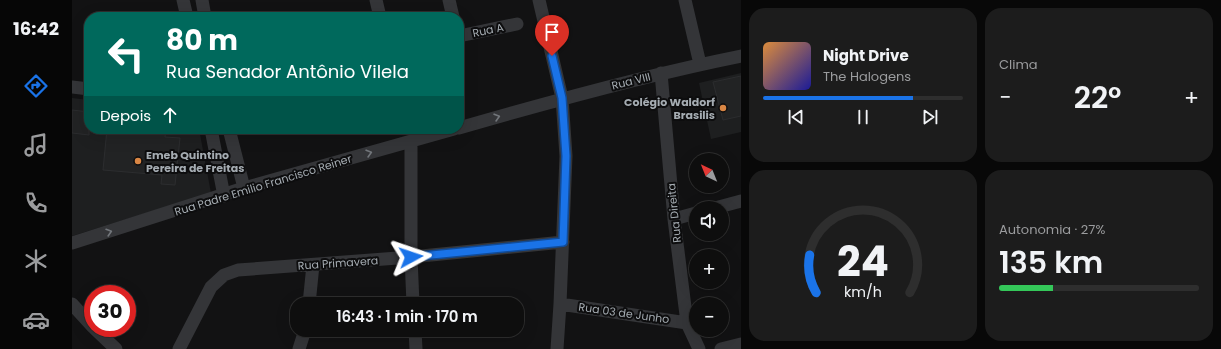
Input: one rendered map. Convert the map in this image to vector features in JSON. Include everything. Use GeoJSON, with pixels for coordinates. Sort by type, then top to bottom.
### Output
{"type":"FeatureCollection","features":[{"type":"Feature","properties":{"kind":"street"},"geometry":{"type":"LineString","coordinates":[[183,0],[186,12]]}},
{"type":"Feature","properties":{"kind":"street"},"geometry":{"type":"LineString","coordinates":[[202,0],[204,12]]}},
{"type":"Feature","properties":{"kind":"street"},"geometry":{"type":"LineString","coordinates":[[376,0],[379,12]]}},
{"type":"Feature","properties":{"kind":"street"},"geometry":{"type":"LineString","coordinates":[[449,0],[452,12]]}},
{"type":"Feature","properties":{"kind":"street"},"geometry":{"type":"LineString","coordinates":[[539,0],[562,98],[566,156],[557,349]]}},
{"type":"Feature","properties":{"kind":"street"},"geometry":{"type":"LineString","coordinates":[[685,0],[700,64]]}},
{"type":"Feature","properties":{"kind":"street","name":"Rua A"},"geometry":{"type":"LineString","coordinates":[[464,35],[517,24]]}},
{"type":"Feature","properties":{"kind":"street","name":"Rua VIII"},"geometry":{"type":"LineString","coordinates":[[562,98],[661,73],[741,56]]}},
{"type":"Feature","properties":{"kind":"street","name":"Rua Direita"},"geometry":{"type":"LineString","coordinates":[[661,73],[674,219],[687,323],[699,349]]}},
{"type":"Feature","properties":{"kind":"street"},"geometry":{"type":"LineString","coordinates":[[72,87],[84,88]]}},
{"type":"Feature","properties":{"kind":"street"},"geometry":{"type":"LineString","coordinates":[[464,127],[562,98]]}},
{"type":"Feature","properties":{"kind":"street"},"geometry":{"type":"LineString","coordinates":[[212,134],[224,196]]}},
{"type":"Feature","properties":{"kind":"street"},"geometry":{"type":"LineString","coordinates":[[230,134],[244,188]]}},
{"type":"Feature","properties":{"kind":"street","name":"Rua Padre Emilio Francisco Reiner"},"geometry":{"type":"LineString","coordinates":[[72,243],[224,196],[244,188],[436,134]]}},
{"type":"Feature","properties":{"kind":"street"},"geometry":{"type":"LineString","coordinates":[[411,141],[411,257],[413,297]]}},
{"type":"Feature","properties":{"kind":"street"},"geometry":{"type":"LineString","coordinates":[[729,204],[741,201]]}},
{"type":"Feature","properties":{"kind":"street"},"geometry":{"type":"LineString","coordinates":[[674,219],[689,215]]}},
{"type":"Feature","properties":{"kind":"street","name":"Rua Primavera"},"geometry":{"type":"LineString","coordinates":[[179,349],[211,287],[224,275],[238,270],[411,257],[563,242]]}},
{"type":"Feature","properties":{"kind":"street"},"geometry":{"type":"LineString","coordinates":[[310,297],[313,265]]}},
{"type":"Feature","properties":{"kind":"street"},"geometry":{"type":"LineString","coordinates":[[72,304],[84,317]]}},
{"type":"Feature","properties":{"kind":"street","name":"Rua 03 de Junho"},"geometry":{"type":"LineString","coordinates":[[560,304],[687,323]]}},
{"type":"Feature","properties":{"kind":"street"},"geometry":{"type":"LineString","coordinates":[[104,337],[116,349]]}},
{"type":"Feature","properties":{"kind":"street"},"geometry":{"type":"LineString","coordinates":[[299,349],[303,337]]}},
{"type":"Feature","properties":{"kind":"street"},"geometry":{"type":"LineString","coordinates":[[415,337],[416,349]]}},
{"type":"Feature","properties":{"kind":"street"},"geometry":{"type":"LineString","coordinates":[[721,349],[741,344]]}},
{"type":"Feature","properties":{"kind":"shaded area","name":"Colégio Waldorf Brasilis"},"geometry":{"type":"Polygon","coordinates":[[[741,73],[741,132],[711,139],[699,83],[741,73]]]}},
{"type":"Feature","properties":{"kind":"shaded area","name":"Emeb Quintino Pereira de Freitas"},"geometry":{"type":"Polygon","coordinates":[[[72,98],[84,99],[84,134],[200,134],[211,193],[72,236],[72,98]]]}},
{"type":"Feature","properties":{"kind":"building"},"geometry":{"type":"Polygon","coordinates":[[[741,76],[741,116],[723,120],[713,82],[741,76]]]}},
{"type":"Feature","properties":{"kind":"building"},"geometry":{"type":"Polygon","coordinates":[[[72,110],[84,111],[84,134],[89,135],[72,133],[72,110]]]}},
{"type":"Feature","properties":{"kind":"building"},"geometry":{"type":"Polygon","coordinates":[[[107,134],[165,134],[165,137],[180,138],[175,185],[161,184],[162,175],[103,170],[107,134]]]}},
{"type":"Feature","properties":{"kind":"place","name":"Colégio Waldorf Brasilis"},"geometry":{"type":"Point","coordinates":[723,108]}},
{"type":"Feature","properties":{"kind":"place","name":"Emeb Quintino Pereira de Freitas"},"geometry":{"type":"Point","coordinates":[138,161]}},
{"type":"Feature","properties":{"kind":"route"},"geometry":{"type":"LineString","coordinates":[[411,257],[563,242],[566,156],[562,98],[552,56]]}}]}
